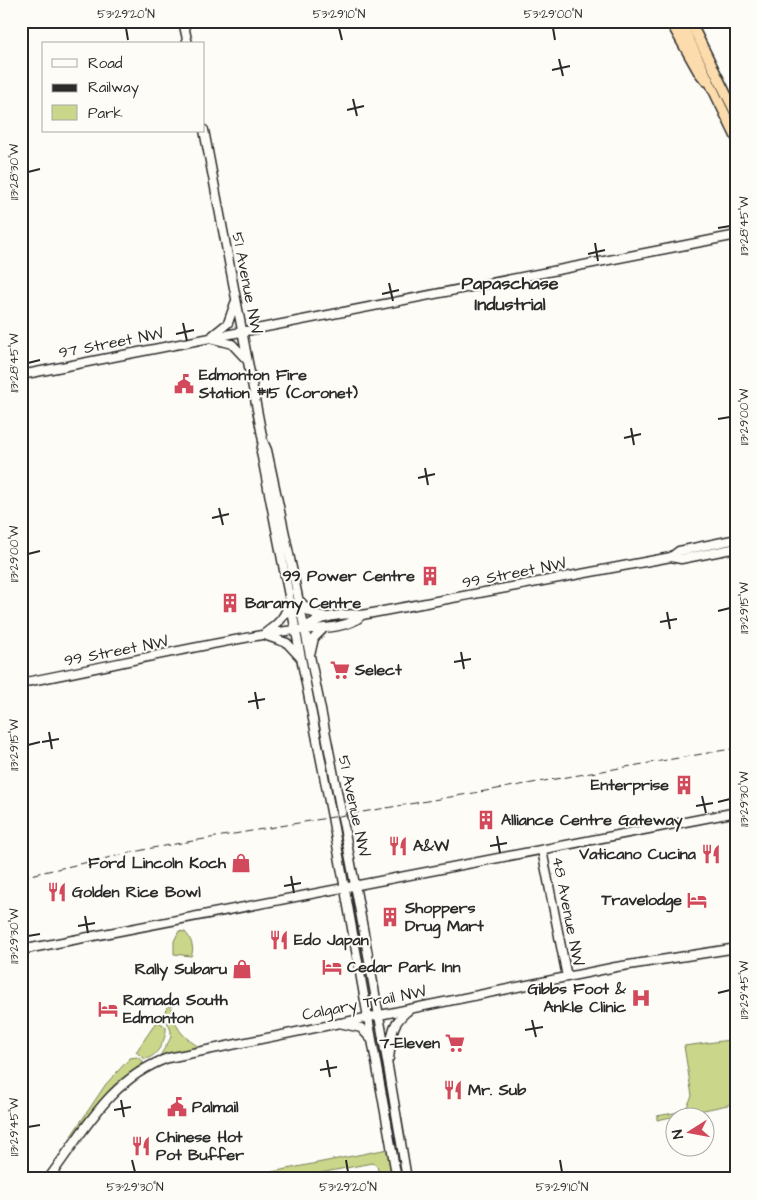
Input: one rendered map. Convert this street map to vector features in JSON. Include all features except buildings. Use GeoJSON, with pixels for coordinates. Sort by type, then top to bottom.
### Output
{"type":"FeatureCollection","features":[{"type":"Feature","properties":{"kind":"highway"},"geometry":{"type":"LineString","coordinates":[[670,21],[698,71],[716,94]]}},
{"type":"Feature","properties":{"kind":"highway"},"geometry":{"type":"LineString","coordinates":[[680,21],[737,139]]}},
{"type":"Feature","properties":{"kind":"highway"},"geometry":{"type":"LineString","coordinates":[[690,21],[737,116]]}},
{"type":"Feature","properties":{"kind":"main road"},"geometry":{"type":"LineString","coordinates":[[184,21],[188,42]]}},
{"type":"Feature","properties":{"kind":"main road","name":"51 Avenue NW"},"geometry":{"type":"LineString","coordinates":[[204,132],[263,441],[267,450],[299,598],[357,885],[407,1179]]}},
{"type":"Feature","properties":{"kind":"main road","name":"97 Street NW"},"geometry":{"type":"LineString","coordinates":[[21,375],[737,236]]}},
{"type":"Feature","properties":{"kind":"main road"},"geometry":{"type":"LineString","coordinates":[[209,338],[228,323],[236,299]]}},
{"type":"Feature","properties":{"kind":"main road"},"geometry":{"type":"LineString","coordinates":[[209,338],[232,344],[248,362]]}},
{"type":"Feature","properties":{"kind":"main road","name":"51 Avenue NW"},"geometry":{"type":"LineString","coordinates":[[263,441],[261,452],[345,887],[397,1179]]}},
{"type":"Feature","properties":{"kind":"main road","name":"99 Street NW"},"geometry":{"type":"LineString","coordinates":[[671,557],[679,551],[737,539]]}},
{"type":"Feature","properties":{"kind":"main road","name":"99 Street NW"},"geometry":{"type":"LineString","coordinates":[[21,683],[262,635],[304,628],[312,630],[330,627],[353,622],[362,616],[671,557],[681,559],[737,548]]}},
{"type":"Feature","properties":{"kind":"main road"},"geometry":{"type":"LineString","coordinates":[[262,635],[276,625],[286,613],[289,594]]}},
{"type":"Feature","properties":{"kind":"main road"},"geometry":{"type":"LineString","coordinates":[[299,598],[310,612],[330,618]]}},
{"type":"Feature","properties":{"kind":"main road","name":"99 Street NW"},"geometry":{"type":"LineString","coordinates":[[304,628],[310,622],[353,614],[362,616]]}},
{"type":"Feature","properties":{"kind":"main road"},"geometry":{"type":"LineString","coordinates":[[310,654],[316,635],[330,627]]}},
{"type":"Feature","properties":{"kind":"main road"},"geometry":{"type":"LineString","coordinates":[[262,635],[287,643],[302,660]]}},
{"type":"Feature","properties":{"kind":"main road"},"geometry":{"type":"LineString","coordinates":[[21,950],[737,812]]}},
{"type":"Feature","properties":{"kind":"main road","name":"48 Avenue NW"},"geometry":{"type":"LineString","coordinates":[[542,850],[567,977]]}},
{"type":"Feature","properties":{"kind":"main road"},"geometry":{"type":"LineString","coordinates":[[339,857],[348,869],[354,870]]}},
{"type":"Feature","properties":{"kind":"main road"},"geometry":{"type":"LineString","coordinates":[[325,891],[332,887],[338,879],[340,871],[339,857]]}},
{"type":"Feature","properties":{"kind":"main road","name":"Calgary Trail NW"},"geometry":{"type":"LineString","coordinates":[[48,1179],[103,1102],[149,1065],[192,1051],[367,1016],[567,977],[737,948]]}},
{"type":"Feature","properties":{"kind":"main road"},"geometry":{"type":"LineString","coordinates":[[388,1064],[394,1025],[398,1018],[411,1008]]}},
{"type":"Feature","properties":{"kind":"main road"},"geometry":{"type":"LineString","coordinates":[[337,1022],[364,1029],[369,1035],[373,1046]]}},
{"type":"Feature","properties":{"kind":"green space"},"geometry":{"type":"Polygon","coordinates":[[[179,931],[185,932],[191,940],[193,950],[191,956],[174,954],[174,941],[179,931]]]}},
{"type":"Feature","properties":{"kind":"green space"},"geometry":{"type":"Polygon","coordinates":[[[170,1004],[179,1030],[199,1047],[159,1058],[171,1037],[170,1028],[163,1014],[170,1004]]]}},
{"type":"Feature","properties":{"kind":"green space"},"geometry":{"type":"Polygon","coordinates":[[[159,1022],[166,1027],[163,1042],[153,1055],[145,1059],[136,1052],[155,1024],[159,1022]]]}},
{"type":"Feature","properties":{"kind":"green space"},"geometry":{"type":"Polygon","coordinates":[[[737,1039],[735,1042],[737,1059],[734,1060],[732,1065],[737,1103],[713,1108],[686,1108],[692,1096],[684,1046],[737,1039]]]}},
{"type":"Feature","properties":{"kind":"green space"},"geometry":{"type":"Polygon","coordinates":[[[137,1057],[143,1061],[143,1064],[114,1089],[75,1138],[71,1136],[106,1084],[130,1058],[137,1057]]]}},
{"type":"Feature","properties":{"kind":"green space"},"geometry":{"type":"Polygon","coordinates":[[[666,1114],[666,1118],[657,1120],[657,1116],[666,1114]]]}},
{"type":"Feature","properties":{"kind":"green space"},"geometry":{"type":"Polygon","coordinates":[[[388,1149],[393,1179],[380,1179],[377,1166],[372,1163],[289,1179],[236,1179],[388,1149]]]}},
{"type":"Feature","properties":{"kind":"railway"},"geometry":{"type":"LineString","coordinates":[[21,877],[152,848],[737,748]]}},
{"type":"Feature","properties":{"kind":"place","name":"Edmonton Fire Station #15 (Coronet)"},"geometry":{"type":"Point","coordinates":[184,384]}},
{"type":"Feature","properties":{"kind":"place","name":"99 Power Centre"},"geometry":{"type":"Point","coordinates":[430,576]}},
{"type":"Feature","properties":{"kind":"place","name":"Baramy Centre"},"geometry":{"type":"Point","coordinates":[230,603]}},
{"type":"Feature","properties":{"kind":"place","name":"Select"},"geometry":{"type":"Point","coordinates":[340,670]}},
{"type":"Feature","properties":{"kind":"place","name":"Enterprise"},"geometry":{"type":"Point","coordinates":[684,785]}},
{"type":"Feature","properties":{"kind":"place","name":"Alliance Centre Gateway"},"geometry":{"type":"Point","coordinates":[486,820]}},
{"type":"Feature","properties":{"kind":"place","name":"A&W"},"geometry":{"type":"Point","coordinates":[398,846]}},
{"type":"Feature","properties":{"kind":"place","name":"Vaticano Cucina"},"geometry":{"type":"Point","coordinates":[711,854]}},
{"type":"Feature","properties":{"kind":"place","name":"Ford Lincoln Koch"},"geometry":{"type":"Point","coordinates":[241,863]}},
{"type":"Feature","properties":{"kind":"place","name":"Golden Rice Bowl"},"geometry":{"type":"Point","coordinates":[57,892]}},
{"type":"Feature","properties":{"kind":"place","name":"Travelodge"},"geometry":{"type":"Point","coordinates":[697,900]}},
{"type":"Feature","properties":{"kind":"place","name":"Shoppers Drug Mart"},"geometry":{"type":"Point","coordinates":[390,917]}},
{"type":"Feature","properties":{"kind":"place","name":"Edo Japan"},"geometry":{"type":"Point","coordinates":[279,940]}},
{"type":"Feature","properties":{"kind":"place","name":"Cedar Park Inn"},"geometry":{"type":"Point","coordinates":[332,967]}},
{"type":"Feature","properties":{"kind":"place","name":"Rally Subaru"},"geometry":{"type":"Point","coordinates":[242,969]}},
{"type":"Feature","properties":{"kind":"place","name":"Gibbs Foot & Ankle Clinic"},"geometry":{"type":"Point","coordinates":[641,998]}},
{"type":"Feature","properties":{"kind":"place","name":"Ramada South Edmonton"},"geometry":{"type":"Point","coordinates":[108,1009]}},
{"type":"Feature","properties":{"kind":"place","name":"7-Eleven"},"geometry":{"type":"Point","coordinates":[455,1043]}},
{"type":"Feature","properties":{"kind":"place","name":"Mr. Sub"},"geometry":{"type":"Point","coordinates":[453,1090]}},
{"type":"Feature","properties":{"kind":"place","name":"Palmail"},"geometry":{"type":"Point","coordinates":[177,1107]}},
{"type":"Feature","properties":{"kind":"place","name":"Chinese Hot Pot Buffer"},"geometry":{"type":"Point","coordinates":[141,1146]}},
{"type":"Feature","properties":{"kind":"district","name":"Papaschase Industrial"},"geometry":{"type":"Point","coordinates":[510,293]}}]}
